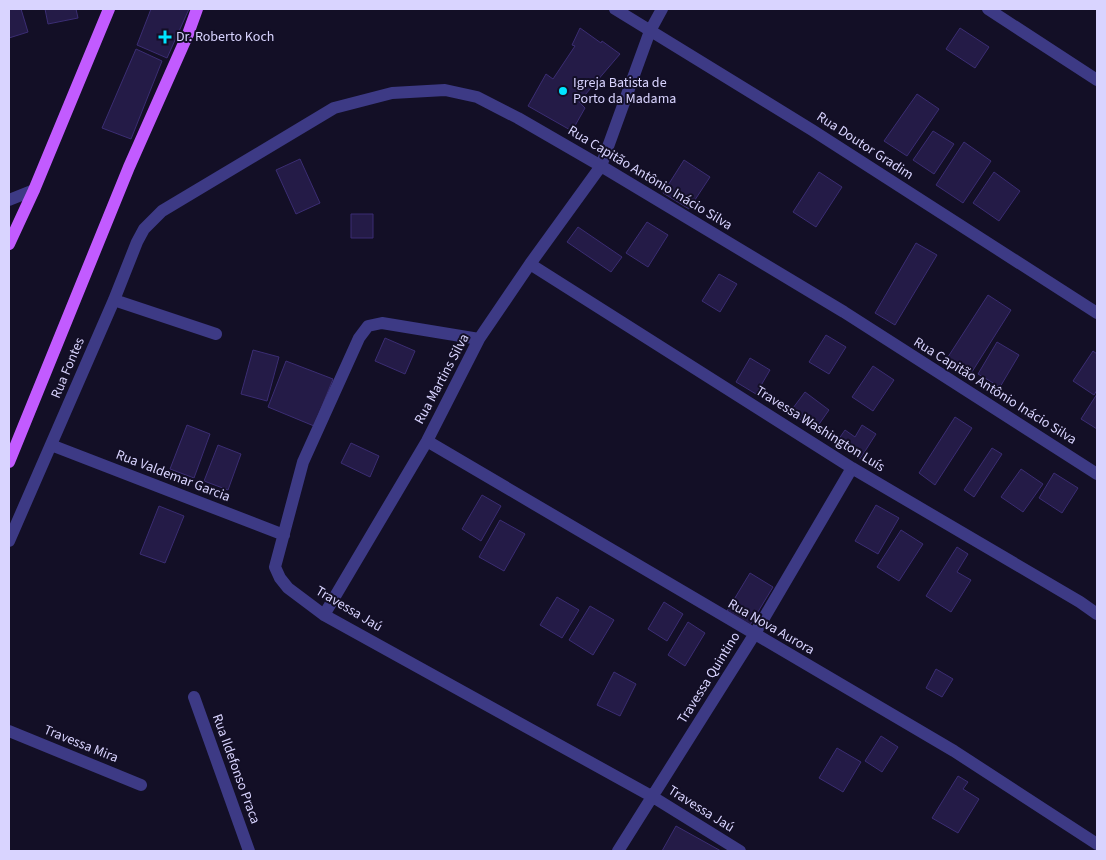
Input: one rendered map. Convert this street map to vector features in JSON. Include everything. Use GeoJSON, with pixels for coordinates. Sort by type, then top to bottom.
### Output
{"type":"FeatureCollection","features":[{"type":"Feature","properties":{"kind":"main road"},"geometry":{"type":"LineString","coordinates":[[9,244],[34,190],[109,9]]}},
{"type":"Feature","properties":{"kind":"main road"},"geometry":{"type":"LineString","coordinates":[[9,462],[197,9]]}},
{"type":"Feature","properties":{"kind":"street","name":"Rua Doutor Gradim"},"geometry":{"type":"LineString","coordinates":[[615,9],[812,130],[1097,313]]}},
{"type":"Feature","properties":{"kind":"street","name":"Rua Martins Silva"},"geometry":{"type":"LineString","coordinates":[[324,614],[427,441],[479,340],[530,264],[601,166],[650,31],[662,9]]}},
{"type":"Feature","properties":{"kind":"street"},"geometry":{"type":"LineString","coordinates":[[988,9],[1097,80]]}},
{"type":"Feature","properties":{"kind":"street","name":"Rua Capitão Antônio Inácio Silva"},"geometry":{"type":"LineString","coordinates":[[162,211],[334,108],[392,93],[444,90],[477,97],[518,118],[601,166],[844,312],[1097,474]]}},
{"type":"Feature","properties":{"kind":"street"},"geometry":{"type":"LineString","coordinates":[[9,200],[34,190]]}},
{"type":"Feature","properties":{"kind":"street","name":"Rua Fontes"},"geometry":{"type":"LineString","coordinates":[[9,541],[114,300],[137,242],[144,229],[162,211]]}},
{"type":"Feature","properties":{"kind":"street","name":"Travessa Washington Luís"},"geometry":{"type":"LineString","coordinates":[[530,264],[852,468],[1080,602],[1097,614]]}},
{"type":"Feature","properties":{"kind":"street"},"geometry":{"type":"LineString","coordinates":[[114,300],[216,334]]}},
{"type":"Feature","properties":{"kind":"street","name":"Travessa Jaú"},"geometry":{"type":"LineString","coordinates":[[479,340],[382,323],[368,326],[359,338],[302,462],[275,567],[280,578],[288,588],[324,614],[653,797],[740,851]]}},
{"type":"Feature","properties":{"kind":"street","name":"Rua Nova Aurora"},"geometry":{"type":"LineString","coordinates":[[427,441],[954,751],[1097,844]]}},
{"type":"Feature","properties":{"kind":"street","name":"Rua Valdemar Garcia"},"geometry":{"type":"LineString","coordinates":[[51,445],[284,534]]}},
{"type":"Feature","properties":{"kind":"street","name":"Travessa Quintino"},"geometry":{"type":"LineString","coordinates":[[618,851],[754,634],[852,468]]}},
{"type":"Feature","properties":{"kind":"street","name":"Rua Ildefonso Praca"},"geometry":{"type":"LineString","coordinates":[[194,697],[249,851]]}},
{"type":"Feature","properties":{"kind":"street","name":"Travessa Mira"},"geometry":{"type":"LineString","coordinates":[[9,731],[141,786]]}},
{"type":"Feature","properties":{"kind":"building"},"geometry":{"type":"Polygon","coordinates":[[[9,9],[21,9],[28,32],[9,38],[9,9]]]}},
{"type":"Feature","properties":{"kind":"building"},"geometry":{"type":"Polygon","coordinates":[[[45,9],[76,9],[78,18],[48,24],[45,9]]]}},
{"type":"Feature","properties":{"kind":"building"},"geometry":{"type":"Polygon","coordinates":[[[151,9],[189,9],[167,58],[137,45],[151,9]]]}},
{"type":"Feature","properties":{"kind":"building","name":"Igreja Batista de Porto da Madama"},"geometry":{"type":"Polygon","coordinates":[[[580,28],[620,54],[579,102],[585,108],[572,131],[528,106],[546,74],[553,79],[575,46],[572,45],[580,28]]]}},
{"type":"Feature","properties":{"kind":"building"},"geometry":{"type":"Polygon","coordinates":[[[960,28],[989,47],[975,68],[946,49],[960,28]]]}},
{"type":"Feature","properties":{"kind":"building"},"geometry":{"type":"Polygon","coordinates":[[[136,49],[162,61],[131,139],[102,128],[136,49]]]}},
{"type":"Feature","properties":{"kind":"building"},"geometry":{"type":"Polygon","coordinates":[[[917,94],[939,109],[907,156],[884,141],[917,94]]]}},
{"type":"Feature","properties":{"kind":"building"},"geometry":{"type":"Polygon","coordinates":[[[933,131],[954,144],[934,174],[913,160],[933,131]]]}},
{"type":"Feature","properties":{"kind":"building"},"geometry":{"type":"Polygon","coordinates":[[[964,142],[991,161],[963,203],[936,185],[964,142]]]}},
{"type":"Feature","properties":{"kind":"building"},"geometry":{"type":"Polygon","coordinates":[[[300,159],[320,203],[296,214],[276,170],[300,159]]]}},
{"type":"Feature","properties":{"kind":"building"},"geometry":{"type":"Polygon","coordinates":[[[684,160],[710,177],[689,209],[663,193],[684,160]]]}},
{"type":"Feature","properties":{"kind":"building"},"geometry":{"type":"Polygon","coordinates":[[[819,172],[842,187],[816,227],[793,212],[819,172]]]}},
{"type":"Feature","properties":{"kind":"building"},"geometry":{"type":"Polygon","coordinates":[[[994,172],[1020,191],[999,221],[973,203],[994,172]]]}},
{"type":"Feature","properties":{"kind":"building"},"geometry":{"type":"Polygon","coordinates":[[[351,214],[373,214],[373,238],[351,238],[351,214]]]}},
{"type":"Feature","properties":{"kind":"building"},"geometry":{"type":"Polygon","coordinates":[[[647,222],[668,235],[648,267],[626,253],[647,222]]]}},
{"type":"Feature","properties":{"kind":"building"},"geometry":{"type":"Polygon","coordinates":[[[578,227],[622,257],[611,272],[567,242],[578,227]]]}},
{"type":"Feature","properties":{"kind":"building"},"geometry":{"type":"Polygon","coordinates":[[[916,243],[937,255],[895,325],[875,313],[916,243]]]}},
{"type":"Feature","properties":{"kind":"building"},"geometry":{"type":"Polygon","coordinates":[[[719,274],[737,284],[720,312],[702,301],[719,274]]]}},
{"type":"Feature","properties":{"kind":"building"},"geometry":{"type":"Polygon","coordinates":[[[988,295],[1011,310],[970,375],[946,360],[988,295]]]}},
{"type":"Feature","properties":{"kind":"building"},"geometry":{"type":"Polygon","coordinates":[[[826,335],[846,347],[829,374],[809,362],[826,335]]]}},
{"type":"Feature","properties":{"kind":"building"},"geometry":{"type":"Polygon","coordinates":[[[385,338],[415,351],[405,374],[375,361],[385,338]]]}},
{"type":"Feature","properties":{"kind":"building"},"geometry":{"type":"Polygon","coordinates":[[[997,342],[1019,355],[1000,387],[978,374],[997,342]]]}},
{"type":"Feature","properties":{"kind":"building"},"geometry":{"type":"Polygon","coordinates":[[[253,350],[279,357],[267,401],[241,394],[253,350]]]}},
{"type":"Feature","properties":{"kind":"building"},"geometry":{"type":"Polygon","coordinates":[[[1093,351],[1097,354],[1097,390],[1094,395],[1073,381],[1093,351]]]}},
{"type":"Feature","properties":{"kind":"building"},"geometry":{"type":"Polygon","coordinates":[[[750,358],[770,370],[756,394],[736,382],[750,358]]]}},
{"type":"Feature","properties":{"kind":"building"},"geometry":{"type":"Polygon","coordinates":[[[286,361],[333,379],[314,426],[268,407],[286,361]]]}},
{"type":"Feature","properties":{"kind":"building"},"geometry":{"type":"Polygon","coordinates":[[[873,366],[894,380],[873,411],[852,397],[873,366]]]}},
{"type":"Feature","properties":{"kind":"building"},"geometry":{"type":"Polygon","coordinates":[[[805,392],[829,410],[815,430],[790,412],[805,392]]]}},
{"type":"Feature","properties":{"kind":"building"},"geometry":{"type":"Polygon","coordinates":[[[1097,394],[1097,429],[1081,419],[1097,394]]]}},
{"type":"Feature","properties":{"kind":"building"},"geometry":{"type":"Polygon","coordinates":[[[955,417],[972,428],[935,485],[919,473],[955,417]]]}},
{"type":"Feature","properties":{"kind":"building"},"geometry":{"type":"Polygon","coordinates":[[[187,425],[210,434],[194,478],[170,469],[187,425]]]}},
{"type":"Feature","properties":{"kind":"building"},"geometry":{"type":"Polygon","coordinates":[[[862,425],[876,434],[860,459],[836,443],[845,430],[855,437],[862,425]]]}},
{"type":"Feature","properties":{"kind":"building"},"geometry":{"type":"Polygon","coordinates":[[[351,443],[379,456],[370,477],[341,463],[351,443]]]}},
{"type":"Feature","properties":{"kind":"building"},"geometry":{"type":"Polygon","coordinates":[[[218,445],[241,454],[228,490],[204,481],[218,445]]]}},
{"type":"Feature","properties":{"kind":"building"},"geometry":{"type":"Polygon","coordinates":[[[992,448],[1002,454],[974,497],[964,490],[992,448]]]}},
{"type":"Feature","properties":{"kind":"building"},"geometry":{"type":"Polygon","coordinates":[[[1021,469],[1043,484],[1023,512],[1001,497],[1021,469]]]}},
{"type":"Feature","properties":{"kind":"building"},"geometry":{"type":"Polygon","coordinates":[[[1054,473],[1078,488],[1062,513],[1039,498],[1054,473]]]}},
{"type":"Feature","properties":{"kind":"building"},"geometry":{"type":"Polygon","coordinates":[[[482,495],[501,506],[481,541],[462,529],[482,495]]]}},
{"type":"Feature","properties":{"kind":"building"},"geometry":{"type":"Polygon","coordinates":[[[876,505],[899,518],[878,554],[855,541],[876,505]]]}},
{"type":"Feature","properties":{"kind":"building"},"geometry":{"type":"Polygon","coordinates":[[[159,506],[184,516],[165,563],[140,554],[159,506]]]}},
{"type":"Feature","properties":{"kind":"building"},"geometry":{"type":"Polygon","coordinates":[[[500,520],[525,534],[504,571],[479,557],[500,520]]]}},
{"type":"Feature","properties":{"kind":"building"},"geometry":{"type":"Polygon","coordinates":[[[901,530],[923,544],[899,581],[877,567],[901,530]]]}},
{"type":"Feature","properties":{"kind":"building"},"geometry":{"type":"Polygon","coordinates":[[[957,547],[968,554],[957,572],[971,580],[951,612],[926,596],[957,547]]]}},
{"type":"Feature","properties":{"kind":"building"},"geometry":{"type":"Polygon","coordinates":[[[750,573],[773,587],[750,625],[727,611],[750,573]]]}},
{"type":"Feature","properties":{"kind":"building"},"geometry":{"type":"Polygon","coordinates":[[[557,597],[579,610],[562,638],[540,625],[557,597]]]}},
{"type":"Feature","properties":{"kind":"building"},"geometry":{"type":"Polygon","coordinates":[[[664,602],[683,614],[667,641],[648,629],[664,602]]]}},
{"type":"Feature","properties":{"kind":"building"},"geometry":{"type":"Polygon","coordinates":[[[590,606],[614,620],[593,655],[569,640],[590,606]]]}},
{"type":"Feature","properties":{"kind":"building"},"geometry":{"type":"Polygon","coordinates":[[[688,622],[705,633],[685,666],[668,655],[688,622]]]}},
{"type":"Feature","properties":{"kind":"building"},"geometry":{"type":"Polygon","coordinates":[[[936,669],[953,679],[942,697],[926,688],[936,669]]]}},
{"type":"Feature","properties":{"kind":"building"},"geometry":{"type":"Polygon","coordinates":[[[614,672],[636,684],[620,716],[597,705],[614,672]]]}},
{"type":"Feature","properties":{"kind":"building"},"geometry":{"type":"Polygon","coordinates":[[[881,736],[898,747],[882,772],[865,761],[881,736]]]}},
{"type":"Feature","properties":{"kind":"building"},"geometry":{"type":"Polygon","coordinates":[[[837,748],[861,762],[843,792],[819,778],[837,748]]]}},
{"type":"Feature","properties":{"kind":"building"},"geometry":{"type":"Polygon","coordinates":[[[958,776],[968,782],[963,789],[979,799],[958,833],[932,818],[958,776]]]}},
{"type":"Feature","properties":{"kind":"building"},"geometry":{"type":"Polygon","coordinates":[[[676,826],[721,851],[662,851],[676,826]]]}},
{"type":"Feature","properties":{"kind":"place","name":"Dr. Roberto Koch"},"geometry":{"type":"Point","coordinates":[165,37]}},
{"type":"Feature","properties":{"kind":"place","name":"Igreja Batista de Porto da Madama"},"geometry":{"type":"Point","coordinates":[563,91]}}]}
